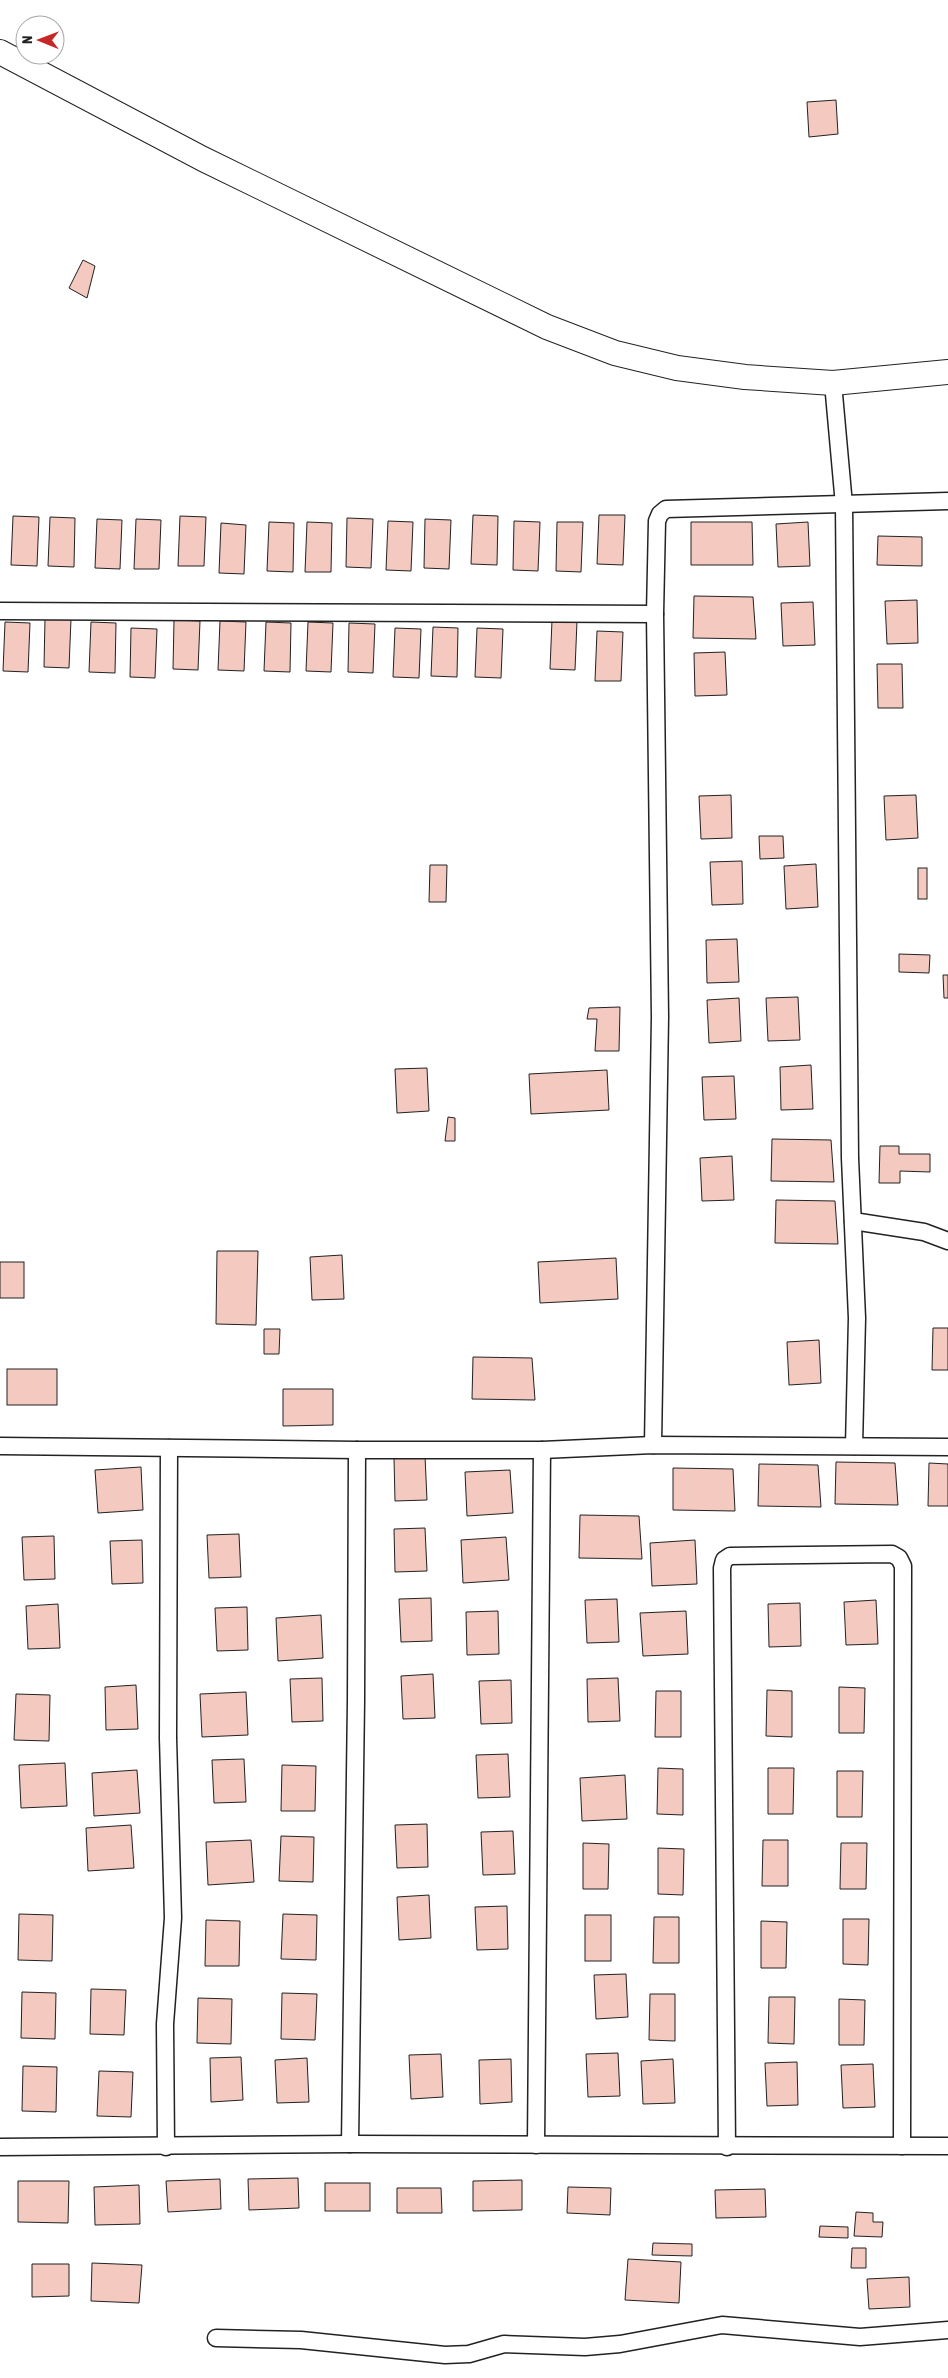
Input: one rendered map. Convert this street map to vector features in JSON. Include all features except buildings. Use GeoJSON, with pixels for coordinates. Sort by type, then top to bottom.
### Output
{"type":"FeatureCollection","features":[{"type":"Feature","properties":{"kind":"street"},"geometry":{"type":"LineString","coordinates":[[0,52],[203,159],[547,327],[615,353],[677,368],[744,377],[833,383],[948,372]]}},
{"type":"Feature","properties":{"kind":"street"},"geometry":{"type":"LineString","coordinates":[[833,383],[844,505],[850,1158],[857,1318],[854,1446]]}},
{"type":"Feature","properties":{"kind":"street"},"geometry":{"type":"LineString","coordinates":[[653,1446],[660,1017],[655,614],[657,521],[660,514],[666,509],[948,501]]}},
{"type":"Feature","properties":{"kind":"street"},"geometry":{"type":"LineString","coordinates":[[0,610],[655,614]]}},
{"type":"Feature","properties":{"kind":"street"},"geometry":{"type":"LineString","coordinates":[[853,1221],[924,1232],[948,1241]]}},
{"type":"Feature","properties":{"kind":"street"},"geometry":{"type":"LineString","coordinates":[[0,1446],[357,1450],[542,1450],[653,1446],[948,1447]]}},
{"type":"Feature","properties":{"kind":"street"},"geometry":{"type":"LineString","coordinates":[[166,2147],[165,2024],[173,1918],[168,1718],[169,1448]]}},
{"type":"Feature","properties":{"kind":"street"},"geometry":{"type":"LineString","coordinates":[[350,2144],[356,1701],[357,1450]]}},
{"type":"Feature","properties":{"kind":"street"},"geometry":{"type":"LineString","coordinates":[[536,2145],[542,1450]]}},
{"type":"Feature","properties":{"kind":"street"},"geometry":{"type":"LineString","coordinates":[[727,2147],[722,1568],[724,1560],[730,1556],[892,1554],[899,1558],[903,1566],[902,2146]]}},
{"type":"Feature","properties":{"kind":"street"},"geometry":{"type":"LineString","coordinates":[[0,2146],[166,2147],[350,2144],[727,2147],[948,2146]]}},
{"type":"Feature","properties":{"kind":"street"},"geometry":{"type":"LineString","coordinates":[[216,2338],[301,2340],[445,2355],[469,2354],[504,2344],[585,2347],[620,2344],[722,2325],[860,2337],[948,2330]]}}]}
